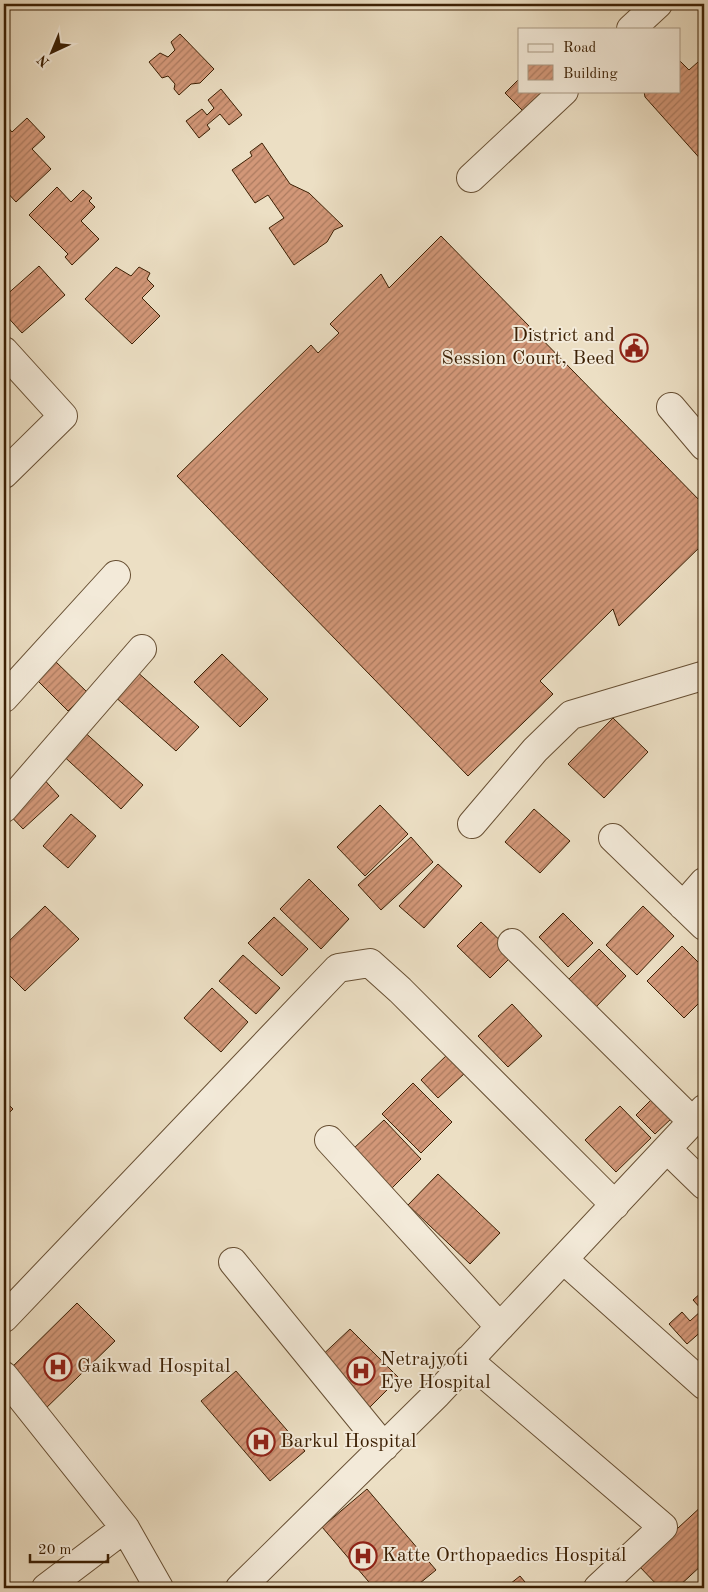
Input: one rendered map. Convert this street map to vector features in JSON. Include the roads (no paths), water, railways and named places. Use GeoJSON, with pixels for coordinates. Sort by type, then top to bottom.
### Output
{"type":"FeatureCollection","features":[{"type":"Feature","properties":{"kind":"street"},"geometry":{"type":"LineString","coordinates":[[632,28],[658,4]]}},
{"type":"Feature","properties":{"kind":"street"},"geometry":{"type":"LineString","coordinates":[[471,178],[563,92]]}},
{"type":"Feature","properties":{"kind":"street"},"geometry":{"type":"LineString","coordinates":[[4,351],[63,416],[4,474]]}},
{"type":"Feature","properties":{"kind":"street"},"geometry":{"type":"LineString","coordinates":[[671,407],[704,446]]}},
{"type":"Feature","properties":{"kind":"street"},"geometry":{"type":"LineString","coordinates":[[4,698],[116,575]]}},
{"type":"Feature","properties":{"kind":"street"},"geometry":{"type":"LineString","coordinates":[[4,808],[142,649]]}},
{"type":"Feature","properties":{"kind":"street"},"geometry":{"type":"LineString","coordinates":[[472,824],[535,750],[571,715],[702,676],[704,679]]}},
{"type":"Feature","properties":{"kind":"street"},"geometry":{"type":"LineString","coordinates":[[612,838],[704,926]]}},
{"type":"Feature","properties":{"kind":"street"},"geometry":{"type":"LineString","coordinates":[[683,906],[704,882]]}},
{"type":"Feature","properties":{"kind":"street"},"geometry":{"type":"LineString","coordinates":[[240,1588],[384,1447],[564,1260],[698,1115],[512,943]]}},
{"type":"Feature","properties":{"kind":"street"},"geometry":{"type":"LineString","coordinates":[[4,1318],[338,968],[370,963],[400,990],[615,1205]]}},
{"type":"Feature","properties":{"kind":"street"},"geometry":{"type":"LineString","coordinates":[[329,1140],[500,1327]]}},
{"type":"Feature","properties":{"kind":"street"},"geometry":{"type":"LineString","coordinates":[[667,1149],[704,1185]]}},
{"type":"Feature","properties":{"kind":"street"},"geometry":{"type":"LineString","coordinates":[[564,1260],[704,1385]]}},
{"type":"Feature","properties":{"kind":"street"},"geometry":{"type":"LineString","coordinates":[[233,1262],[384,1447]]}},
{"type":"Feature","properties":{"kind":"street"},"geometry":{"type":"LineString","coordinates":[[468,1360],[663,1527],[598,1588]]}},
{"type":"Feature","properties":{"kind":"street"},"geometry":{"type":"LineString","coordinates":[[4,1376],[125,1528],[159,1588]]}},
{"type":"Feature","properties":{"kind":"street"},"geometry":{"type":"LineString","coordinates":[[46,1588],[125,1528]]}},
{"type":"Feature","properties":{"kind":"place","name":"District and Session Court, Beed"},"geometry":{"type":"Point","coordinates":[634,348]}},
{"type":"Feature","properties":{"kind":"place","name":"Gaikwad Hospital"},"geometry":{"type":"Point","coordinates":[58,1367]}},
{"type":"Feature","properties":{"kind":"place","name":"Netrajyoti Eye Hospital"},"geometry":{"type":"Point","coordinates":[361,1371]}},
{"type":"Feature","properties":{"kind":"place","name":"Barkul Hospital"},"geometry":{"type":"Point","coordinates":[261,1442]}},
{"type":"Feature","properties":{"kind":"place","name":"Katte Orthopaedics Hospital"},"geometry":{"type":"Point","coordinates":[363,1556]}}]}
